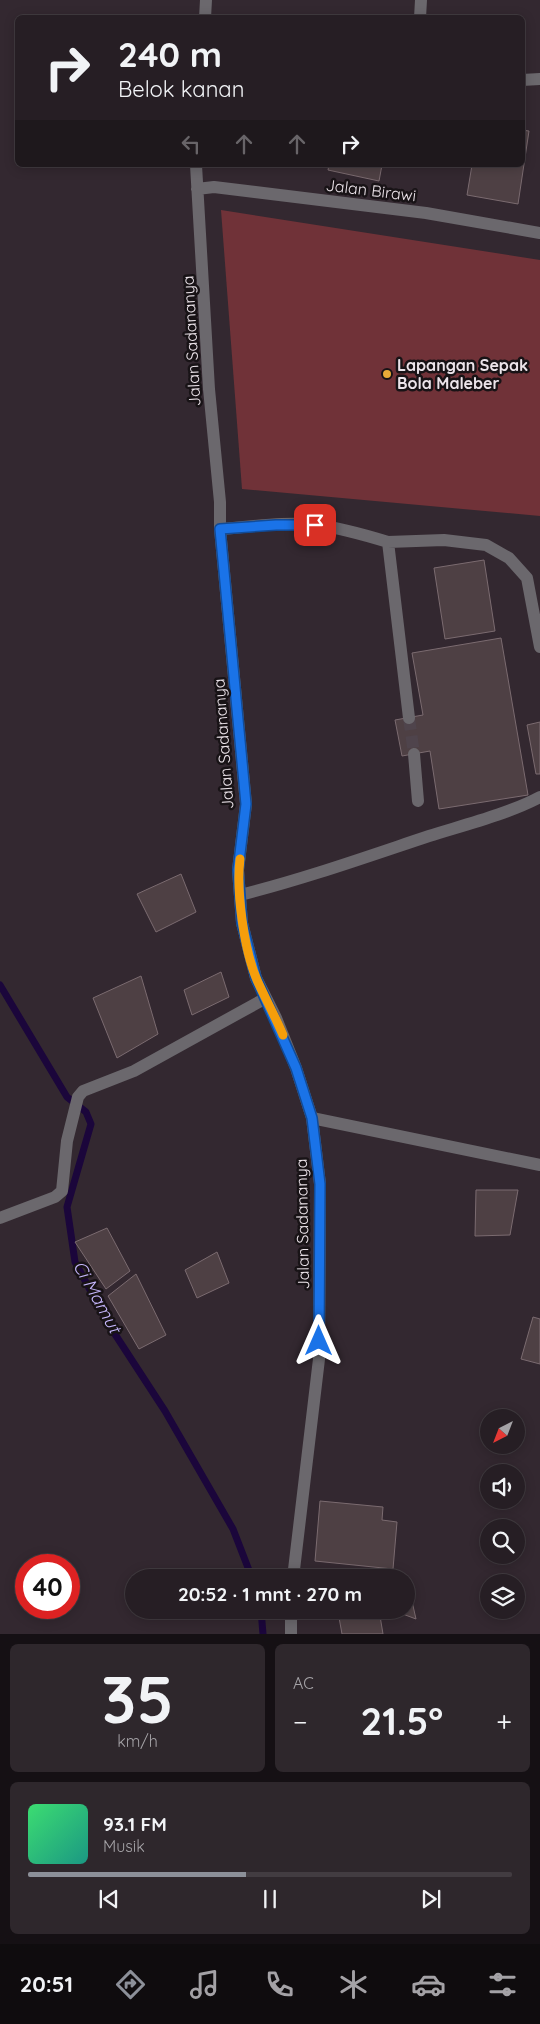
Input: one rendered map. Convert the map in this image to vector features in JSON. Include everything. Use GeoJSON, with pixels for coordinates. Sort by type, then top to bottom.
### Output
{"type":"FeatureCollection","features":[{"type":"Feature","properties":{"kind":"street"},"geometry":{"type":"LineString","coordinates":[[205,15],[206,0]]}},
{"type":"Feature","properties":{"kind":"street"},"geometry":{"type":"LineString","coordinates":[[420,15],[421,0]]}},
{"type":"Feature","properties":{"kind":"street"},"geometry":{"type":"LineString","coordinates":[[525,80],[540,80]]}},
{"type":"Feature","properties":{"kind":"street","name":"Jalan Sadananya"},"geometry":{"type":"LineString","coordinates":[[196,167],[209,389],[246,804],[238,870],[242,923],[256,978],[296,1068],[312,1118],[320,1184],[319,1359],[294,1569]]}},
{"type":"Feature","properties":{"kind":"street","name":"Jalan Birawi"},"geometry":{"type":"LineString","coordinates":[[197,189],[214,187],[417,212],[540,233]]}},
{"type":"Feature","properties":{"kind":"street"},"geometry":{"type":"LineString","coordinates":[[220,529],[276,525],[315,525],[361,533],[388,542],[444,540],[486,545],[509,558],[527,578],[540,647]]}},
{"type":"Feature","properties":{"kind":"street"},"geometry":{"type":"LineString","coordinates":[[388,542],[408,718]]}},
{"type":"Feature","properties":{"kind":"street"},"geometry":{"type":"LineString","coordinates":[[414,754],[418,801]]}},
{"type":"Feature","properties":{"kind":"street"},"geometry":{"type":"LineString","coordinates":[[240,895],[306,877],[522,805],[540,797]]}},
{"type":"Feature","properties":{"kind":"street"},"geometry":{"type":"LineString","coordinates":[[0,1218],[55,1197],[62,1191],[66,1149],[74,1113],[78,1097],[86,1088],[134,1071],[266,998]]}},
{"type":"Feature","properties":{"kind":"street"},"geometry":{"type":"LineString","coordinates":[[312,1118],[540,1165]]}},
{"type":"Feature","properties":{"kind":"street"},"geometry":{"type":"LineString","coordinates":[[291,1619],[291,1634]]}},
{"type":"Feature","properties":{"kind":"shaded area","name":"Lapangan Sepak Bola Maleber"},"geometry":{"type":"Polygon","coordinates":[[[221,210],[540,260],[540,516],[242,489],[221,210]]]}},
{"type":"Feature","properties":{"kind":"building"},"geometry":{"type":"Polygon","coordinates":[[[525,130],[529,131],[525,158],[525,130]]]}},
{"type":"Feature","properties":{"kind":"building"},"geometry":{"type":"Polygon","coordinates":[[[329,167],[382,167],[379,181],[328,170],[329,167]]]}},
{"type":"Feature","properties":{"kind":"building"},"geometry":{"type":"Polygon","coordinates":[[[472,167],[524,167],[518,204],[467,195],[472,167]]]}},
{"type":"Feature","properties":{"kind":"building"},"geometry":{"type":"Polygon","coordinates":[[[484,560],[495,631],[445,639],[434,568],[484,560]]]}},
{"type":"Feature","properties":{"kind":"building"},"geometry":{"type":"Polygon","coordinates":[[[501,638],[528,795],[439,809],[430,751],[402,756],[395,720],[423,715],[412,653],[501,638]]]}},
{"type":"Feature","properties":{"kind":"building"},"geometry":{"type":"Polygon","coordinates":[[[540,722],[540,774],[536,774],[527,725],[540,722]]]}},
{"type":"Feature","properties":{"kind":"building"},"geometry":{"type":"Polygon","coordinates":[[[181,874],[196,912],[156,932],[137,894],[181,874]]]}},
{"type":"Feature","properties":{"kind":"building"},"geometry":{"type":"Polygon","coordinates":[[[221,972],[229,997],[192,1015],[184,990],[221,972]]]}},
{"type":"Feature","properties":{"kind":"building"},"geometry":{"type":"Polygon","coordinates":[[[141,976],[158,1034],[117,1058],[93,998],[141,976]]]}},
{"type":"Feature","properties":{"kind":"building"},"geometry":{"type":"Polygon","coordinates":[[[476,1190],[518,1190],[510,1235],[475,1236],[476,1190]]]}},
{"type":"Feature","properties":{"kind":"building"},"geometry":{"type":"Polygon","coordinates":[[[107,1228],[130,1271],[106,1289],[75,1242],[107,1228]]]}},
{"type":"Feature","properties":{"kind":"building"},"geometry":{"type":"Polygon","coordinates":[[[217,1252],[229,1283],[197,1298],[185,1270],[217,1252]]]}},
{"type":"Feature","properties":{"kind":"building"},"geometry":{"type":"Polygon","coordinates":[[[136,1274],[166,1335],[139,1349],[108,1296],[136,1274]]]}},
{"type":"Feature","properties":{"kind":"building"},"geometry":{"type":"Polygon","coordinates":[[[533,1317],[540,1319],[540,1364],[521,1359],[533,1317]]]}},
{"type":"Feature","properties":{"kind":"building"},"geometry":{"type":"Polygon","coordinates":[[[320,1501],[383,1507],[382,1520],[397,1522],[393,1569],[315,1561],[320,1501]]]}},
{"type":"Feature","properties":{"kind":"building"},"geometry":{"type":"Polygon","coordinates":[[[339,1619],[380,1619],[383,1634],[342,1634],[339,1619]]]}},
{"type":"Feature","properties":{"kind":"waterway","name":"Ci Mamut"},"geometry":{"type":"LineString","coordinates":[[0,985],[67,1097],[86,1112],[91,1124],[67,1207],[75,1262],[109,1325],[165,1411],[233,1529],[249,1569]]}},
{"type":"Feature","properties":{"kind":"waterway","name":"Ci Mamut"},"geometry":{"type":"LineString","coordinates":[[262,1619],[263,1634]]}},
{"type":"Feature","properties":{"kind":"tunnel"},"geometry":{"type":"LineString","coordinates":[[409,718],[414,754]]}},
{"type":"Feature","properties":{"kind":"slow traffic"},"geometry":{"type":"LineString","coordinates":[[240,859],[238,870],[242,923],[256,978],[283,1035]]}},
{"type":"Feature","properties":{"kind":"place","name":"Lapangan Sepak Bola Maleber"},"geometry":{"type":"Point","coordinates":[387,374]}},
{"type":"Feature","properties":{"kind":"route"},"geometry":{"type":"LineString","coordinates":[[315,525],[276,525],[220,529],[246,804],[238,870],[242,923],[256,978],[276,1018],[296,1068],[312,1118],[320,1184],[319,1341]]}}]}
